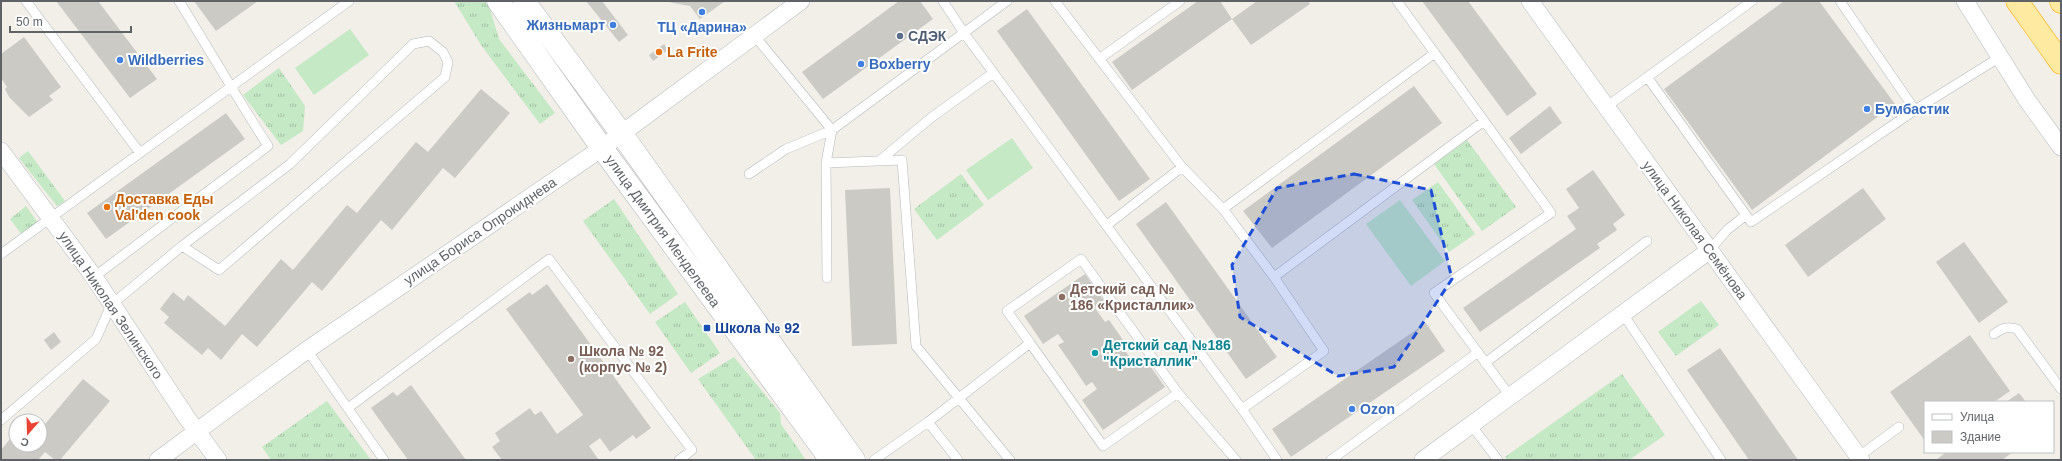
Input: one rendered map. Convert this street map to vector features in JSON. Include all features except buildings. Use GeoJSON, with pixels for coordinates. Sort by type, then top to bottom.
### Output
{"type":"FeatureCollection","features":[{"type":"Feature","properties":{"kind":"highway"},"geometry":{"type":"LineString","coordinates":[[2016,1],[2061,63]]}},
{"type":"Feature","properties":{"kind":"street","name":"улица Дмитрия Менделеева"},"geometry":{"type":"LineString","coordinates":[[498,1],[602,148],[831,460]]}},
{"type":"Feature","properties":{"kind":"street","name":"улица Дмитрия Менделеева"},"geometry":{"type":"LineString","coordinates":[[524,1],[621,133],[854,460]]}},
{"type":"Feature","properties":{"kind":"street","name":"улица Бориса Опрокиднева"},"geometry":{"type":"LineString","coordinates":[[158,460],[307,350],[602,148],[801,1]]}},
{"type":"Feature","properties":{"kind":"street","name":"улица Николая Семёнова"},"geometry":{"type":"LineString","coordinates":[[1530,1],[1860,458]]}},
{"type":"Feature","properties":{"kind":"street"},"geometry":{"type":"LineString","coordinates":[[1965,1],[2027,100],[2061,147]]}},
{"type":"Feature","properties":{"kind":"street","name":"улица Николая Зелинского"},"geometry":{"type":"LineString","coordinates":[[1,151],[94,277],[218,460]]}},
{"type":"Feature","properties":{"kind":"street"},"geometry":{"type":"LineString","coordinates":[[1423,460],[1710,250]]}},
{"type":"Feature","properties":{"kind":"lane"},"geometry":{"type":"LineString","coordinates":[[26,1],[140,153]]}},
{"type":"Feature","properties":{"kind":"lane"},"geometry":{"type":"LineString","coordinates":[[94,277],[268,146],[230,88],[215,57],[179,1]]}},
{"type":"Feature","properties":{"kind":"lane"},"geometry":{"type":"LineString","coordinates":[[1,254],[349,1]]}},
{"type":"Feature","properties":{"kind":"lane"},"geometry":{"type":"LineString","coordinates":[[943,1],[993,73],[1107,225],[1242,409],[1277,460]]}},
{"type":"Feature","properties":{"kind":"lane"},"geometry":{"type":"LineString","coordinates":[[749,174],[786,149],[832,130],[1007,1]]}},
{"type":"Feature","properties":{"kind":"lane"},"geometry":{"type":"LineString","coordinates":[[1055,1],[1182,167],[1223,209],[1274,277],[1324,351],[1242,409]]}},
{"type":"Feature","properties":{"kind":"lane"},"geometry":{"type":"LineString","coordinates":[[1099,59],[1180,1]]}},
{"type":"Feature","properties":{"kind":"lane"},"geometry":{"type":"LineString","coordinates":[[1397,1],[1551,213],[1434,293],[1510,396]]}},
{"type":"Feature","properties":{"kind":"lane"},"geometry":{"type":"LineString","coordinates":[[1606,106],[1648,78],[1752,1]]}},
{"type":"Feature","properties":{"kind":"lane"},"geometry":{"type":"LineString","coordinates":[[1840,1],[1915,110]]}},
{"type":"Feature","properties":{"kind":"lane"},"geometry":{"type":"LineString","coordinates":[[754,35],[832,130],[826,163],[827,278]]}},
{"type":"Feature","properties":{"kind":"lane"},"geometry":{"type":"LineString","coordinates":[[1,420],[96,339],[111,304],[182,246],[290,164],[413,44],[430,41],[443,52],[448,62],[445,77],[219,270],[182,246]]}},
{"type":"Feature","properties":{"kind":"lane"},"geometry":{"type":"LineString","coordinates":[[1223,209],[1436,53]]}},
{"type":"Feature","properties":{"kind":"lane"},"geometry":{"type":"LineString","coordinates":[[1648,78],[1751,222],[1915,110],[2000,57]]}},
{"type":"Feature","properties":{"kind":"lane"},"geometry":{"type":"LineString","coordinates":[[879,160],[932,117],[993,73]]}},
{"type":"Feature","properties":{"kind":"lane"},"geometry":{"type":"LineString","coordinates":[[1274,277],[1484,121]]}},
{"type":"Feature","properties":{"kind":"lane"},"geometry":{"type":"LineString","coordinates":[[826,163],[902,160],[916,346],[959,396],[1010,460]]}},
{"type":"Feature","properties":{"kind":"lane"},"geometry":{"type":"LineString","coordinates":[[1107,225],[1182,167]]}},
{"type":"Feature","properties":{"kind":"lane"},"geometry":{"type":"LineString","coordinates":[[1710,250],[1726,230],[1746,215]]}},
{"type":"Feature","properties":{"kind":"lane"},"geometry":{"type":"LineString","coordinates":[[1485,363],[1647,241]]}},
{"type":"Feature","properties":{"kind":"lane"},"geometry":{"type":"LineString","coordinates":[[348,408],[549,259],[692,450],[679,460]]}},
{"type":"Feature","properties":{"kind":"lane"},"geometry":{"type":"LineString","coordinates":[[1178,393],[1104,446],[1007,311],[1082,259],[1178,393],[1236,460]]}},
{"type":"Feature","properties":{"kind":"lane"},"geometry":{"type":"LineString","coordinates":[[1623,314],[1722,460]]}},
{"type":"Feature","properties":{"kind":"lane"},"geometry":{"type":"LineString","coordinates":[[1994,334],[2002,328],[2009,326],[2017,329],[2061,390]]}},
{"type":"Feature","properties":{"kind":"lane"},"geometry":{"type":"LineString","coordinates":[[874,460],[928,422],[959,396],[1030,343]]}},
{"type":"Feature","properties":{"kind":"lane"},"geometry":{"type":"LineString","coordinates":[[307,350],[384,460]]}},
{"type":"Feature","properties":{"kind":"lane"},"geometry":{"type":"LineString","coordinates":[[1331,460],[1477,353]]}},
{"type":"Feature","properties":{"kind":"lane"},"geometry":{"type":"LineString","coordinates":[[928,422],[958,460]]}},
{"type":"Feature","properties":{"kind":"lane"},"geometry":{"type":"LineString","coordinates":[[1471,425],[1498,460]]}},
{"type":"Feature","properties":{"kind":"lane"},"geometry":{"type":"LineString","coordinates":[[1860,458],[1899,427]]}},
{"type":"Feature","properties":{"kind":"highlighted area"},"geometry":{"type":"Polygon","coordinates":[[[1354,174],[1431,190],[1452,279],[1394,367],[1338,376],[1240,317],[1232,265],[1277,188],[1354,174]]]}},
{"type":"Feature","properties":{"kind":"green space"},"geometry":{"type":"Polygon","coordinates":[[[454,1],[485,1],[489,6],[499,39],[555,113],[540,124],[481,45],[454,1]]]}},
{"type":"Feature","properties":{"kind":"green space"},"geometry":{"type":"Polygon","coordinates":[[[350,29],[369,55],[314,95],[295,68],[350,29]]]}},
{"type":"Feature","properties":{"kind":"green space"},"geometry":{"type":"Polygon","coordinates":[[[279,68],[305,106],[303,131],[281,145],[243,95],[279,68]]]}},
{"type":"Feature","properties":{"kind":"green space"},"geometry":{"type":"Polygon","coordinates":[[[1012,138],[1033,168],[988,200],[966,170],[1012,138]]]}},
{"type":"Feature","properties":{"kind":"green space"},"geometry":{"type":"Polygon","coordinates":[[[1467,140],[1516,207],[1482,231],[1434,164],[1467,140]]]}},
{"type":"Feature","properties":{"kind":"green space"},"geometry":{"type":"Polygon","coordinates":[[[28,151],[65,201],[57,206],[19,158],[28,151]]]}},
{"type":"Feature","properties":{"kind":"green space"},"geometry":{"type":"Polygon","coordinates":[[[961,174],[984,205],[937,240],[914,209],[961,174]]]}},
{"type":"Feature","properties":{"kind":"green space"},"geometry":{"type":"Polygon","coordinates":[[[1438,182],[1475,234],[1449,252],[1412,200],[1438,182]]]}},
{"type":"Feature","properties":{"kind":"green space"},"geometry":{"type":"Polygon","coordinates":[[[614,199],[678,294],[650,314],[583,221],[614,199]]]}},
{"type":"Feature","properties":{"kind":"green space"},"geometry":{"type":"Polygon","coordinates":[[[1400,200],[1445,261],[1411,286],[1366,224],[1400,200]]]}},
{"type":"Feature","properties":{"kind":"green space"},"geometry":{"type":"Polygon","coordinates":[[[26,206],[38,223],[22,235],[10,219],[26,206]]]}},
{"type":"Feature","properties":{"kind":"green space"},"geometry":{"type":"Polygon","coordinates":[[[1701,301],[1719,325],[1676,356],[1658,332],[1701,301]]]}},
{"type":"Feature","properties":{"kind":"green space"},"geometry":{"type":"Polygon","coordinates":[[[685,302],[720,353],[691,373],[655,322],[685,302]]]}},
{"type":"Feature","properties":{"kind":"green space"},"geometry":{"type":"Polygon","coordinates":[[[734,357],[780,413],[781,424],[806,460],[756,460],[698,379],[734,357]]]}},
{"type":"Feature","properties":{"kind":"green space"},"geometry":{"type":"Polygon","coordinates":[[[1622,374],[1665,435],[1629,460],[1507,460],[1505,457],[1622,374]]]}},
{"type":"Feature","properties":{"kind":"green space"},"geometry":{"type":"Polygon","coordinates":[[[327,401],[371,460],[271,460],[262,447],[327,401]]]}},
{"type":"Feature","properties":{"kind":"place","name":"ТЦ «Дарина»"},"geometry":{"type":"Point","coordinates":[702,12]}},
{"type":"Feature","properties":{"kind":"place","name":"Жизньмарт"},"geometry":{"type":"Point","coordinates":[613,25]}},
{"type":"Feature","properties":{"kind":"place","name":"СДЭК"},"geometry":{"type":"Point","coordinates":[900,36]}},
{"type":"Feature","properties":{"kind":"place","name":"La Frite"},"geometry":{"type":"Point","coordinates":[659,52]}},
{"type":"Feature","properties":{"kind":"place","name":"Wildberries"},"geometry":{"type":"Point","coordinates":[120,60]}},
{"type":"Feature","properties":{"kind":"place","name":"Boxberry"},"geometry":{"type":"Point","coordinates":[861,64]}},
{"type":"Feature","properties":{"kind":"place","name":"Бумбастик"},"geometry":{"type":"Point","coordinates":[1867,109]}},
{"type":"Feature","properties":{"kind":"place","name":"Доставка Еды Val'den cook"},"geometry":{"type":"Point","coordinates":[107,207]}},
{"type":"Feature","properties":{"kind":"place","name":"Детский сад № 186 «Кристаллик»"},"geometry":{"type":"Point","coordinates":[1062,297]}},
{"type":"Feature","properties":{"kind":"place","name":"Школа № 92"},"geometry":{"type":"Point","coordinates":[707,328]}},
{"type":"Feature","properties":{"kind":"place","name":"Детский сад №186 \"Кристаллик\""},"geometry":{"type":"Point","coordinates":[1095,353]}},
{"type":"Feature","properties":{"kind":"place","name":"Школа № 92 (корпус № 2)"},"geometry":{"type":"Point","coordinates":[571,359]}},
{"type":"Feature","properties":{"kind":"place","name":"Ozon"},"geometry":{"type":"Point","coordinates":[1352,409]}}]}
